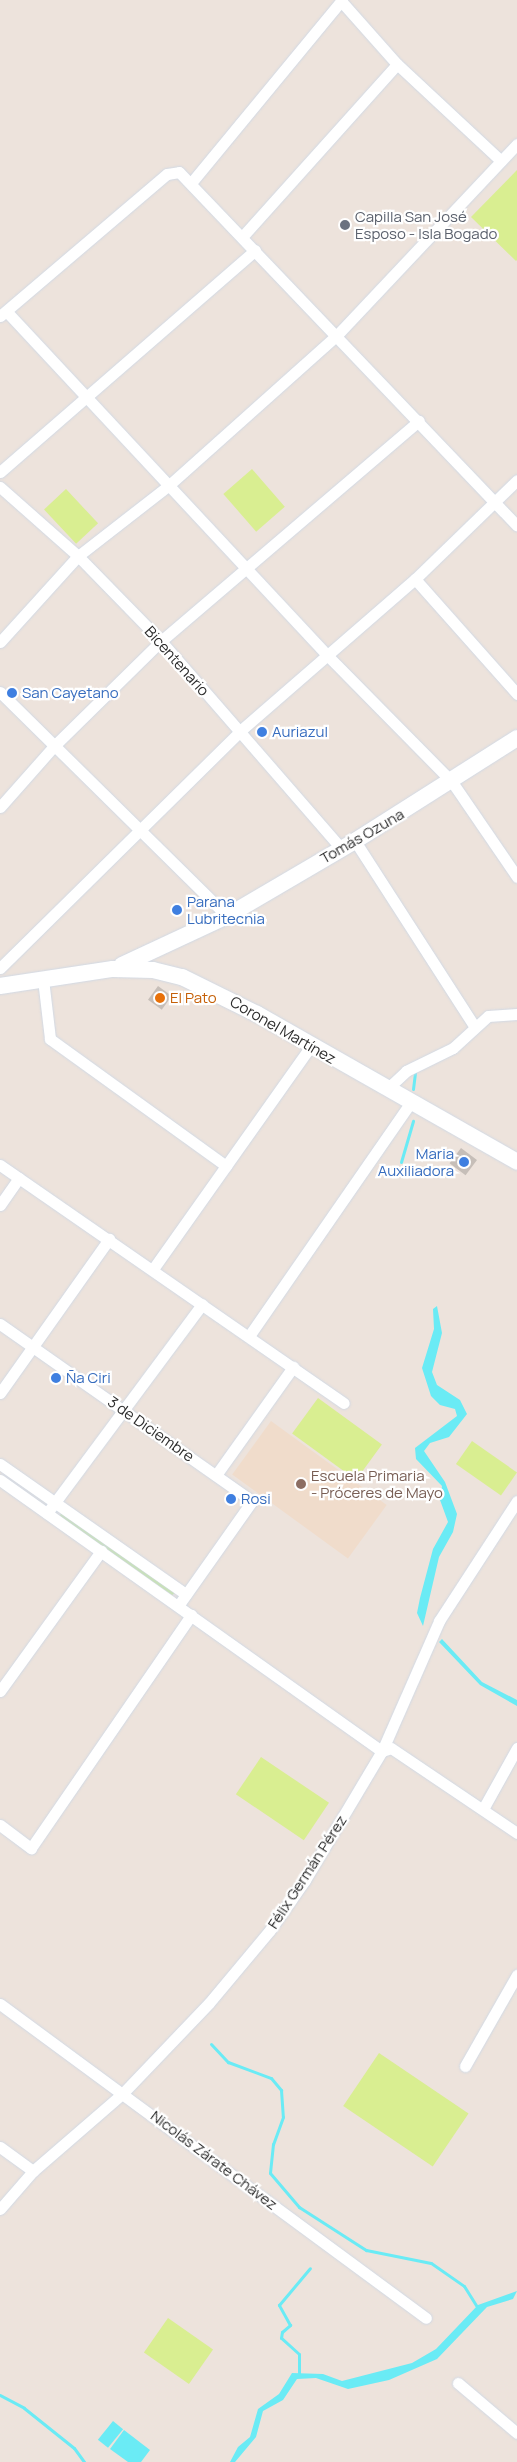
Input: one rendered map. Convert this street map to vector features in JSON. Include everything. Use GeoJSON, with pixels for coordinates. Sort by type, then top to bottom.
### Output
{"type":"FeatureCollection","features":[{"type":"Feature","properties":{"kind":"main road","name":"Tomás Ozuna"},"geometry":{"type":"LineString","coordinates":[[113,969],[204,929],[452,782],[517,738]]}},
{"type":"Feature","properties":{"kind":"main road","name":"Tomás Ozuna"},"geometry":{"type":"LineString","coordinates":[[153,970],[204,929]]}},
{"type":"Feature","properties":{"kind":"main road","name":"Coronel Martínez"},"geometry":{"type":"LineString","coordinates":[[3,983],[113,969],[153,970],[182,977],[217,993],[517,1162]]}},
{"type":"Feature","properties":{"kind":"street"},"geometry":{"type":"LineString","coordinates":[[191,183],[342,1],[397,64],[501,161]]}},
{"type":"Feature","properties":{"kind":"street"},"geometry":{"type":"LineString","coordinates":[[242,237],[397,64]]}},
{"type":"Feature","properties":{"kind":"street"},"geometry":{"type":"LineString","coordinates":[[0,642],[78,556],[168,486],[338,334],[517,144]]}},
{"type":"Feature","properties":{"kind":"street"},"geometry":{"type":"LineString","coordinates":[[517,526],[338,334],[179,172],[167,174],[4,314],[326,653],[452,782],[517,876]]}},
{"type":"Feature","properties":{"kind":"street"},"geometry":{"type":"LineString","coordinates":[[0,472],[255,250]]}},
{"type":"Feature","properties":{"kind":"street"},"geometry":{"type":"LineString","coordinates":[[0,807],[54,746],[161,642],[419,421]]}},
{"type":"Feature","properties":{"kind":"street"},"geometry":{"type":"LineString","coordinates":[[0,968],[138,828],[326,653],[415,579],[496,504],[517,480]]}},
{"type":"Feature","properties":{"kind":"street","name":"Bicentenario"},"geometry":{"type":"LineString","coordinates":[[0,487],[78,556],[161,642],[240,732],[348,845],[474,1026]]}},
{"type":"Feature","properties":{"kind":"street"},"geometry":{"type":"LineString","coordinates":[[415,579],[517,694]]}},
{"type":"Feature","properties":{"kind":"street"},"geometry":{"type":"LineString","coordinates":[[0,692],[226,916]]}},
{"type":"Feature","properties":{"kind":"street"},"geometry":{"type":"LineString","coordinates":[[43,979],[50,1039],[226,1166]]}},
{"type":"Feature","properties":{"kind":"street"},"geometry":{"type":"LineString","coordinates":[[387,1089],[406,1071],[453,1048],[474,1026],[497,1013],[517,1014]]}},
{"type":"Feature","properties":{"kind":"street"},"geometry":{"type":"LineString","coordinates":[[153,1269],[311,1046]]}},
{"type":"Feature","properties":{"kind":"street"},"geometry":{"type":"LineString","coordinates":[[249,1336],[411,1102]]}},
{"type":"Feature","properties":{"kind":"street"},"geometry":{"type":"LineString","coordinates":[[0,1165],[153,1269],[344,1403]]}},
{"type":"Feature","properties":{"kind":"street"},"geometry":{"type":"LineString","coordinates":[[0,1205],[19,1178]]}},
{"type":"Feature","properties":{"kind":"street"},"geometry":{"type":"LineString","coordinates":[[0,1393],[109,1239]]}},
{"type":"Feature","properties":{"kind":"street"},"geometry":{"type":"LineString","coordinates":[[47,1513],[202,1304]]}},
{"type":"Feature","properties":{"kind":"street","name":"3 de Diciembre"},"geometry":{"type":"LineString","coordinates":[[0,1324],[252,1501],[186,1594]]}},
{"type":"Feature","properties":{"kind":"street"},"geometry":{"type":"LineString","coordinates":[[216,1474],[293,1367]]}},
{"type":"Feature","properties":{"kind":"street"},"geometry":{"type":"LineString","coordinates":[[0,1464],[186,1594],[178,1606]]}},
{"type":"Feature","properties":{"kind":"street"},"geometry":{"type":"LineString","coordinates":[[1,1483],[47,1513],[382,1751],[392,1748],[517,1833]]}},
{"type":"Feature","properties":{"kind":"street","name":"Félix Germán Pérez"},"geometry":{"type":"LineString","coordinates":[[0,2210],[33,2171],[122,2092],[209,2004],[270,1930],[305,1880],[382,1751],[439,1621],[517,1501]]}},
{"type":"Feature","properties":{"kind":"street"},"geometry":{"type":"LineString","coordinates":[[0,1690],[101,1551]]}},
{"type":"Feature","properties":{"kind":"street"},"geometry":{"type":"LineString","coordinates":[[0,1825],[31,1848],[192,1615]]}},
{"type":"Feature","properties":{"kind":"street"},"geometry":{"type":"LineString","coordinates":[[483,1810],[517,1748]]}},
{"type":"Feature","properties":{"kind":"street"},"geometry":{"type":"LineString","coordinates":[[465,2066],[517,1975]]}},
{"type":"Feature","properties":{"kind":"street","name":"Nicolás Zárate Chávez"},"geometry":{"type":"LineString","coordinates":[[0,2004],[122,2092],[426,2318]]}},
{"type":"Feature","properties":{"kind":"street"},"geometry":{"type":"LineString","coordinates":[[0,2147],[33,2171]]}},
{"type":"Feature","properties":{"kind":"street"},"geometry":{"type":"LineString","coordinates":[[458,2383],[517,2433]]}},
{"type":"Feature","properties":{"kind":"shaded area","name":"Escuela Primaria - Próceres de Mayo"},"geometry":{"type":"Polygon","coordinates":[[[271,1421],[387,1505],[348,1558],[232,1474],[271,1421]]]}},
{"type":"Feature","properties":{"kind":"green space"},"geometry":{"type":"Polygon","coordinates":[[[517,170],[517,260],[516,261],[471,217],[517,170]]]}},
{"type":"Feature","properties":{"kind":"green space"},"geometry":{"type":"Polygon","coordinates":[[[252,469],[285,507],[256,532],[223,494],[252,469]]]}},
{"type":"Feature","properties":{"kind":"green space"},"geometry":{"type":"Polygon","coordinates":[[[66,489],[98,523],[76,544],[44,509],[66,489]]]}},
{"type":"Feature","properties":{"kind":"green space"},"geometry":{"type":"Polygon","coordinates":[[[318,1398],[382,1444],[356,1480],[292,1434],[318,1398]]]}},
{"type":"Feature","properties":{"kind":"green space"},"geometry":{"type":"Polygon","coordinates":[[[472,1441],[517,1473],[501,1495],[456,1464],[472,1441]]]}},
{"type":"Feature","properties":{"kind":"green space"},"geometry":{"type":"Polygon","coordinates":[[[61,1513],[176,1592],[172,1595],[60,1516],[61,1513]]]}},
{"type":"Feature","properties":{"kind":"green space"},"geometry":{"type":"Polygon","coordinates":[[[261,1757],[329,1803],[304,1840],[236,1794],[261,1757]]]}},
{"type":"Feature","properties":{"kind":"green space"},"geometry":{"type":"Polygon","coordinates":[[[379,2053],[469,2113],[433,2166],[343,2106],[379,2053]]]}},
{"type":"Feature","properties":{"kind":"green space"},"geometry":{"type":"Polygon","coordinates":[[[168,2318],[213,2350],[189,2384],[144,2352],[168,2318]]]}},
{"type":"Feature","properties":{"kind":"water"},"geometry":{"type":"Polygon","coordinates":[[[437,1306],[442,1333],[432,1372],[437,1385],[460,1400],[467,1414],[449,1437],[430,1443],[424,1451],[445,1482],[457,1514],[453,1532],[439,1557],[423,1626],[417,1613],[420,1598],[433,1549],[448,1522],[440,1500],[442,1486],[416,1459],[415,1448],[457,1416],[455,1409],[440,1405],[431,1396],[422,1368],[434,1329],[433,1309],[437,1306]]]}},
{"type":"Feature","properties":{"kind":"water"},"geometry":{"type":"Polygon","coordinates":[[[442,1639],[482,1682],[517,1700],[517,1706],[480,1685],[439,1642],[442,1639]]]}},
{"type":"Feature","properties":{"kind":"water"},"geometry":{"type":"Polygon","coordinates":[[[517,2291],[513,2299],[487,2307],[437,2359],[389,2380],[348,2389],[316,2378],[297,2379],[283,2400],[263,2411],[256,2437],[235,2462],[230,2462],[238,2447],[250,2437],[258,2409],[279,2394],[292,2373],[323,2374],[342,2381],[412,2363],[436,2349],[478,2305],[517,2291]]]}},
{"type":"Feature","properties":{"kind":"water"},"geometry":{"type":"Polygon","coordinates":[[[113,2421],[123,2429],[108,2448],[98,2440],[113,2421]]]}},
{"type":"Feature","properties":{"kind":"water"},"geometry":{"type":"Polygon","coordinates":[[[124,2430],[150,2450],[141,2462],[128,2462],[110,2449],[124,2430]]]}},
{"type":"Feature","properties":{"kind":"building","name":"El Pato"},"geometry":{"type":"Polygon","coordinates":[[[158,986],[172,996],[162,1010],[148,1000],[158,986]]]}},
{"type":"Feature","properties":{"kind":"building","name":"Maria Auxiliadora"},"geometry":{"type":"Polygon","coordinates":[[[461,1148],[477,1160],[466,1175],[450,1163],[461,1148]]]}},
{"type":"Feature","properties":{"kind":"waterway"},"geometry":{"type":"LineString","coordinates":[[413,1089],[415,1072]]}},
{"type":"Feature","properties":{"kind":"waterway"},"geometry":{"type":"LineString","coordinates":[[401,1162],[413,1121]]}},
{"type":"Feature","properties":{"kind":"waterway"},"geometry":{"type":"LineString","coordinates":[[211,2044],[228,2062],[271,2078],[281,2090],[283,2117],[273,2144],[270,2173],[299,2207],[366,2250],[431,2263],[464,2286],[478,2308]]}},
{"type":"Feature","properties":{"kind":"waterway"},"geometry":{"type":"LineString","coordinates":[[299,2375],[299,2354],[281,2338],[282,2332],[290,2325],[279,2305],[310,2268]]}},
{"type":"Feature","properties":{"kind":"waterway"},"geometry":{"type":"LineString","coordinates":[[0,2395],[24,2408],[74,2448],[84,2462]]}},
{"type":"Feature","properties":{"kind":"place","name":"Capilla San José Esposo - Isla Bogado"},"geometry":{"type":"Point","coordinates":[345,225]}},
{"type":"Feature","properties":{"kind":"place","name":"San Cayetano"},"geometry":{"type":"Point","coordinates":[12,693]}},
{"type":"Feature","properties":{"kind":"place","name":"Auriazul"},"geometry":{"type":"Point","coordinates":[262,732]}},
{"type":"Feature","properties":{"kind":"place","name":"Parana Lubritecnia"},"geometry":{"type":"Point","coordinates":[177,910]}},
{"type":"Feature","properties":{"kind":"place","name":"El Pato"},"geometry":{"type":"Point","coordinates":[160,998]}},
{"type":"Feature","properties":{"kind":"place","name":"Maria Auxiliadora"},"geometry":{"type":"Point","coordinates":[464,1162]}},
{"type":"Feature","properties":{"kind":"place","name":"Ña Ciri"},"geometry":{"type":"Point","coordinates":[56,1378]}},
{"type":"Feature","properties":{"kind":"place","name":"Escuela Primaria - Próceres de Mayo"},"geometry":{"type":"Point","coordinates":[301,1484]}},
{"type":"Feature","properties":{"kind":"place","name":"Rosi"},"geometry":{"type":"Point","coordinates":[231,1499]}}]}
